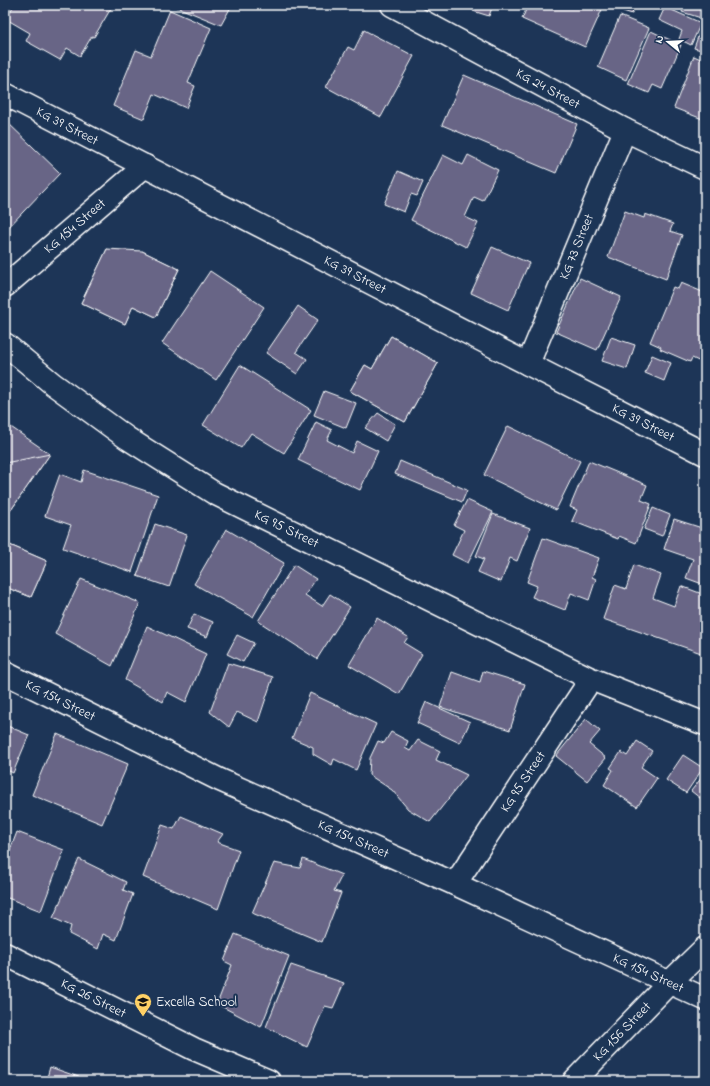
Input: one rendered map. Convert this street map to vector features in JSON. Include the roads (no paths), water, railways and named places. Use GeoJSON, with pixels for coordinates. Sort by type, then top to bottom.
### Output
{"type":"FeatureCollection","features":[{"type":"Feature","properties":{"kind":"street","name":"KG 24 Street"},"geometry":{"type":"LineString","coordinates":[[392,5],[625,130],[705,168]]}},
{"type":"Feature","properties":{"kind":"street","name":"KG 39 Street"},"geometry":{"type":"LineString","coordinates":[[5,94],[705,454]]}},
{"type":"Feature","properties":{"kind":"street","name":"KG 73 Street"},"geometry":{"type":"LineString","coordinates":[[528,364],[625,130]]}},
{"type":"Feature","properties":{"kind":"street","name":"KG 154 Street"},"geometry":{"type":"LineString","coordinates":[[5,286],[145,166]]}},
{"type":"Feature","properties":{"kind":"street","name":"KG 95 Street"},"geometry":{"type":"LineString","coordinates":[[5,344],[54,384],[126,438],[214,494],[591,679],[705,724]]}},
{"type":"Feature","properties":{"kind":"street","name":"KG 154 Street"},"geometry":{"type":"LineString","coordinates":[[5,673],[220,780],[455,884],[705,999]]}},
{"type":"Feature","properties":{"kind":"street","name":"KG 95 Street"},"geometry":{"type":"LineString","coordinates":[[455,884],[591,679]]}},
{"type":"Feature","properties":{"kind":"street","name":"KG 156 Street"},"geometry":{"type":"LineString","coordinates":[[574,1081],[705,948]]}},
{"type":"Feature","properties":{"kind":"street","name":"KG 26 Street"},"geometry":{"type":"LineString","coordinates":[[5,954],[194,1049],[269,1081]]}},
{"type":"Feature","properties":{"kind":"place","name":"Excella School"},"geometry":{"type":"Point","coordinates":[143,1017]}}]}
